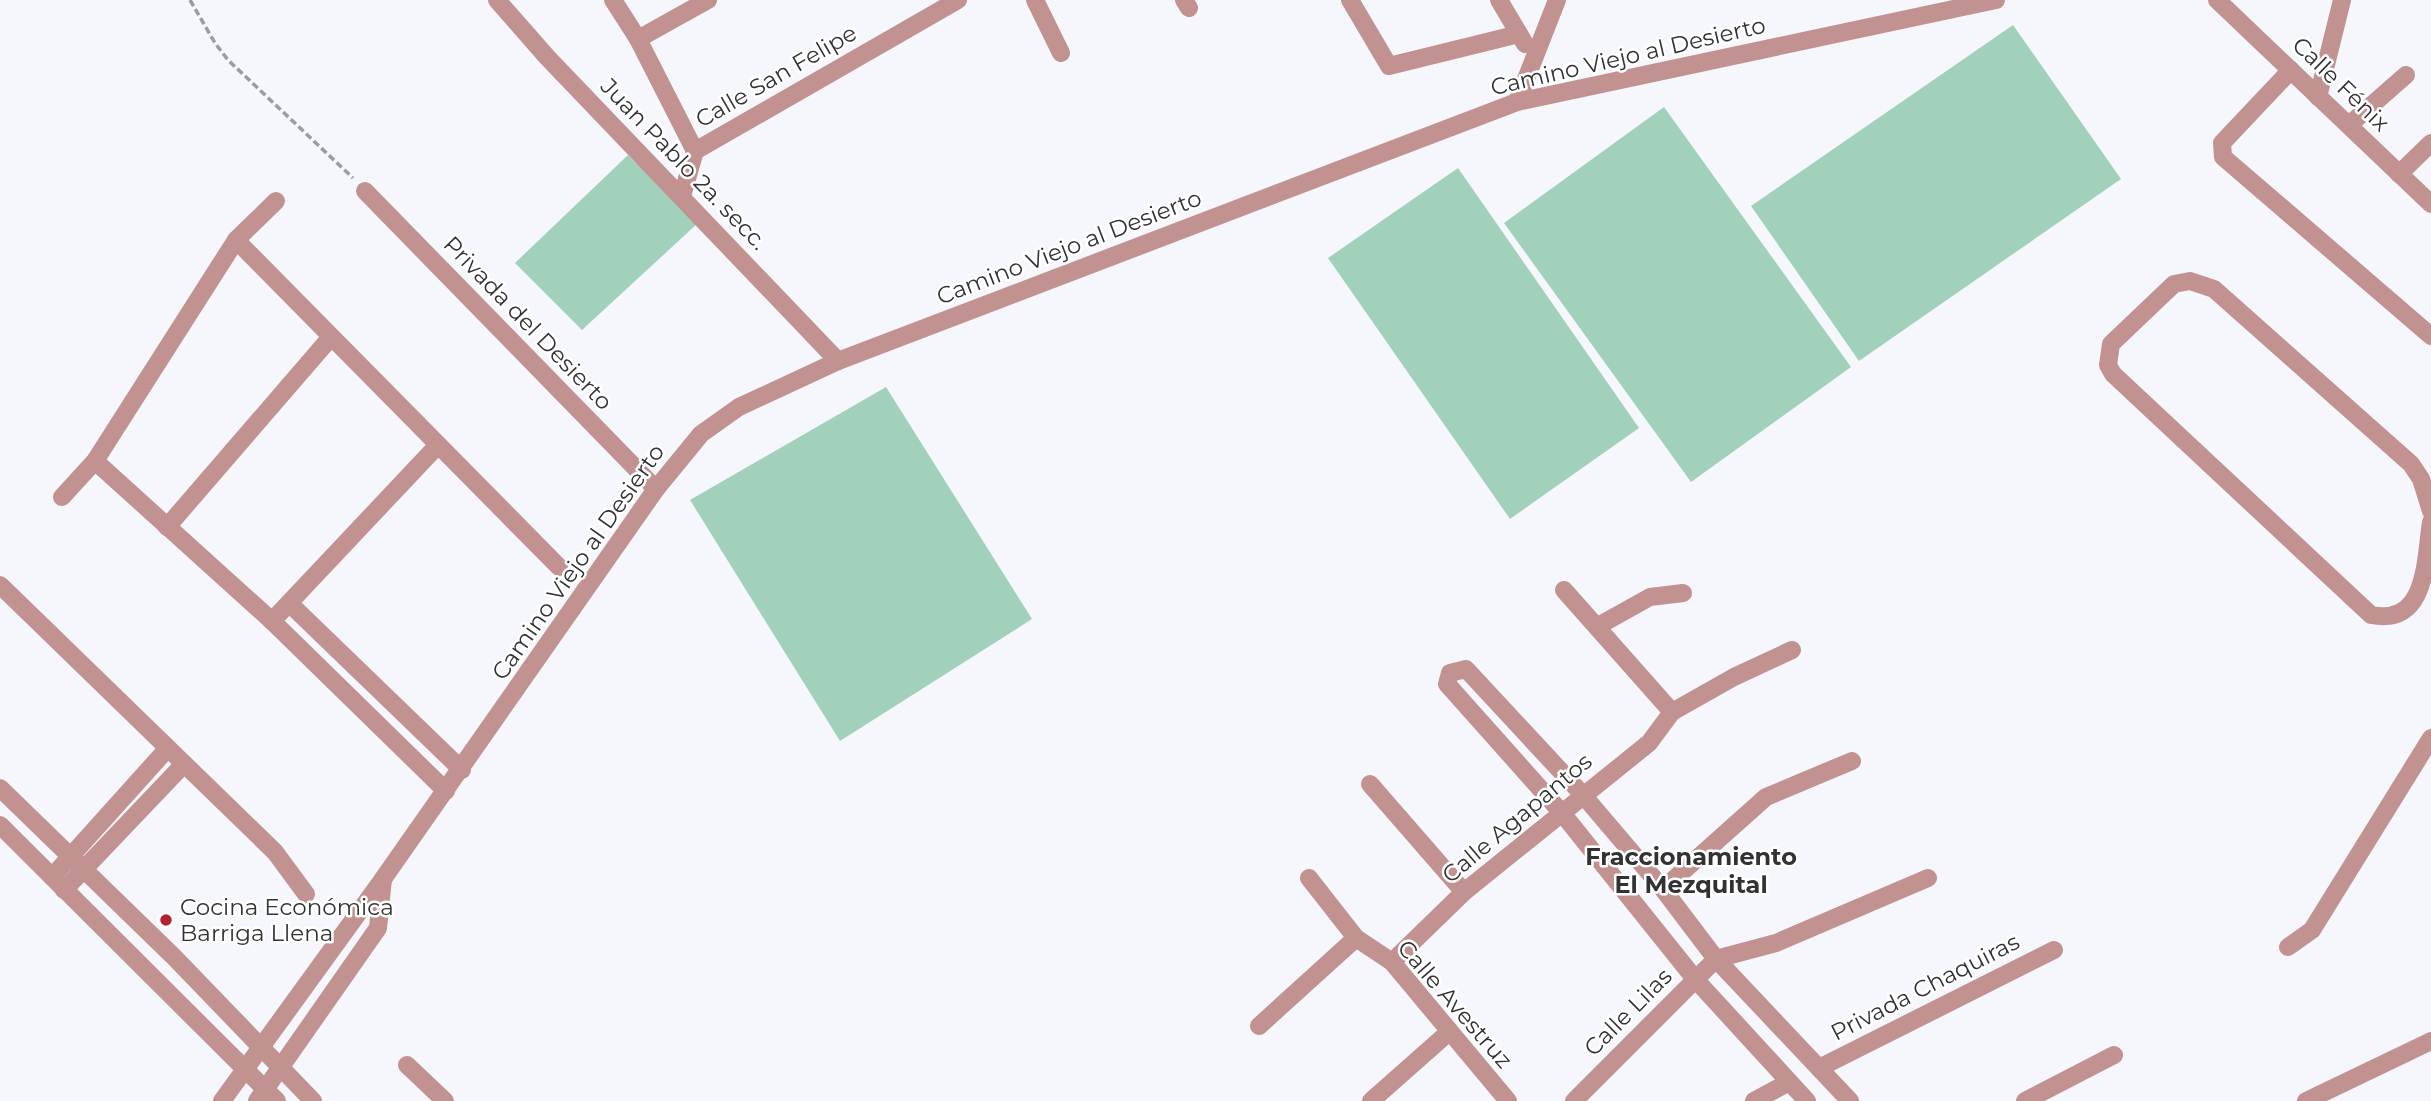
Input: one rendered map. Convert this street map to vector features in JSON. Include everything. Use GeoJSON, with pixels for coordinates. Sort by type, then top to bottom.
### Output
{"type":"FeatureCollection","features":[{"type":"Feature","properties":{"kind":"street","name":"Juan Pablo 2a. secc."},"geometry":{"type":"LineString","coordinates":[[497,0],[547,57],[838,361]]}},
{"type":"Feature","properties":{"kind":"street"},"geometry":{"type":"LineString","coordinates":[[613,0],[638,40],[695,151]]}},
{"type":"Feature","properties":{"kind":"street"},"geometry":{"type":"LineString","coordinates":[[638,40],[708,0]]}},
{"type":"Feature","properties":{"kind":"street","name":"Calle San Felipe"},"geometry":{"type":"LineString","coordinates":[[682,196],[695,151],[958,0]]}},
{"type":"Feature","properties":{"kind":"street"},"geometry":{"type":"LineString","coordinates":[[1035,0],[1061,53]]}},
{"type":"Feature","properties":{"kind":"street"},"geometry":{"type":"LineString","coordinates":[[1350,0],[1390,66],[1519,34]]}},
{"type":"Feature","properties":{"kind":"street"},"geometry":{"type":"LineString","coordinates":[[1499,0],[1534,59]]}},
{"type":"Feature","properties":{"kind":"street"},"geometry":{"type":"LineString","coordinates":[[1517,103],[1558,0]]}},
{"type":"Feature","properties":{"kind":"street","name":"Camino Viejo al Desierto"},"geometry":{"type":"LineString","coordinates":[[222,1101],[462,770],[656,489],[701,434],[740,408],[838,361],[1517,103],[1996,0]]}},
{"type":"Feature","properties":{"kind":"street","name":"Calle Fénix"},"geometry":{"type":"LineString","coordinates":[[2217,0],[2431,204]]}},
{"type":"Feature","properties":{"kind":"street"},"geometry":{"type":"LineString","coordinates":[[2318,97],[2342,0]]}},
{"type":"Feature","properties":{"kind":"street"},"geometry":{"type":"LineString","coordinates":[[2291,71],[2222,143],[2223,157],[2431,336]]}},
{"type":"Feature","properties":{"kind":"street"},"geometry":{"type":"LineString","coordinates":[[2349,125],[2406,75]]}},
{"type":"Feature","properties":{"kind":"street"},"geometry":{"type":"LineString","coordinates":[[2399,174],[2431,143]]}},
{"type":"Feature","properties":{"kind":"street","name":"Privada del Desierto"},"geometry":{"type":"LineString","coordinates":[[365,191],[656,489]]}},
{"type":"Feature","properties":{"kind":"street"},"geometry":{"type":"LineString","coordinates":[[62,497],[95,461],[236,240],[276,201]]}},
{"type":"Feature","properties":{"kind":"street"},"geometry":{"type":"LineString","coordinates":[[236,240],[559,567]]}},
{"type":"Feature","properties":{"kind":"street"},"geometry":{"type":"LineString","coordinates":[[2431,511],[2421,479],[2412,464],[2214,289],[2203,283],[2190,281],[2174,284],[2111,344],[2107,356],[2113,374],[2371,615],[2386,618],[2409,610],[2417,599],[2430,543],[2431,522]]}},
{"type":"Feature","properties":{"kind":"street"},"geometry":{"type":"LineString","coordinates":[[167,527],[331,337]]}},
{"type":"Feature","properties":{"kind":"street"},"geometry":{"type":"LineString","coordinates":[[272,621],[438,445]]}},
{"type":"Feature","properties":{"kind":"street"},"geometry":{"type":"LineString","coordinates":[[95,461],[272,621],[446,791]]}},
{"type":"Feature","properties":{"kind":"street"},"geometry":{"type":"LineString","coordinates":[[0,585],[275,852],[306,894]]}},
{"type":"Feature","properties":{"kind":"street"},"geometry":{"type":"LineString","coordinates":[[1564,590],[1672,712],[1734,677],[1792,650]]}},
{"type":"Feature","properties":{"kind":"street"},"geometry":{"type":"LineString","coordinates":[[1598,626],[1650,597],[1682,593]]}},
{"type":"Feature","properties":{"kind":"street"},"geometry":{"type":"LineString","coordinates":[[289,603],[462,770]]}},
{"type":"Feature","properties":{"kind":"street"},"geometry":{"type":"LineString","coordinates":[[1807,1101],[1695,979],[1562,813],[1447,684],[1450,673],[1466,668],[1583,795],[1663,889],[1716,959],[1850,1101]]}},
{"type":"Feature","properties":{"kind":"street","name":"Calle Agapantos"},"geometry":{"type":"LineString","coordinates":[[1392,962],[1464,892],[1649,743],[1672,712]]}},
{"type":"Feature","properties":{"kind":"street"},"geometry":{"type":"LineString","coordinates":[[2288,947],[2312,930],[2429,742]]}},
{"type":"Feature","properties":{"kind":"street"},"geometry":{"type":"LineString","coordinates":[[77,863],[168,748]]}},
{"type":"Feature","properties":{"kind":"street"},"geometry":{"type":"LineString","coordinates":[[1663,889],[1766,797],[1852,761]]}},
{"type":"Feature","properties":{"kind":"street"},"geometry":{"type":"LineString","coordinates":[[58,883],[184,764]]}},
{"type":"Feature","properties":{"kind":"street"},"geometry":{"type":"LineString","coordinates":[[1370,784],[1464,892]]}},
{"type":"Feature","properties":{"kind":"street"},"geometry":{"type":"LineString","coordinates":[[0,788],[313,1101]]}},
{"type":"Feature","properties":{"kind":"street"},"geometry":{"type":"LineString","coordinates":[[0,825],[244,1070],[267,1097]]}},
{"type":"Feature","properties":{"kind":"street","name":"Calle Avestruz"},"geometry":{"type":"LineString","coordinates":[[1309,878],[1356,938],[1392,962],[1507,1101]]}},
{"type":"Feature","properties":{"kind":"street"},"geometry":{"type":"LineString","coordinates":[[1716,959],[1776,943],[1927,878]]}},
{"type":"Feature","properties":{"kind":"street","name":"Camino Viejo al Desierto"},"geometry":{"type":"LineString","coordinates":[[267,1097],[280,1068],[377,928],[383,879]]}},
{"type":"Feature","properties":{"kind":"street"},"geometry":{"type":"LineString","coordinates":[[1259,1026],[1356,938]]}},
{"type":"Feature","properties":{"kind":"street","name":"Privada Chaquiras"},"geometry":{"type":"LineString","coordinates":[[1819,1068],[2054,950]]}},
{"type":"Feature","properties":{"kind":"street","name":"Calle Lilas"},"geometry":{"type":"LineString","coordinates":[[1574,1101],[1716,959]]}},
{"type":"Feature","properties":{"kind":"street"},"geometry":{"type":"LineString","coordinates":[[1371,1101],[1449,1032]]}},
{"type":"Feature","properties":{"kind":"street"},"geometry":{"type":"LineString","coordinates":[[2306,1101],[2323,1096],[2431,1041]]}},
{"type":"Feature","properties":{"kind":"street"},"geometry":{"type":"LineString","coordinates":[[2025,1101],[2114,1055]]}},
{"type":"Feature","properties":{"kind":"street"},"geometry":{"type":"LineString","coordinates":[[407,1065],[445,1101]]}},
{"type":"Feature","properties":{"kind":"street"},"geometry":{"type":"LineString","coordinates":[[1754,1101],[1789,1082]]}},
{"type":"Feature","properties":{"kind":"path"},"geometry":{"type":"LineString","coordinates":[[190,0],[228,60],[365,191]]}},
{"type":"Feature","properties":{"kind":"green space"},"geometry":{"type":"Polygon","coordinates":[[[2013,25],[2121,179],[1859,361],[1751,206],[2013,25]]]}},
{"type":"Feature","properties":{"kind":"green space"},"geometry":{"type":"Polygon","coordinates":[[[1664,107],[1851,367],[1691,482],[1504,223],[1664,107]]]}},
{"type":"Feature","properties":{"kind":"green space"},"geometry":{"type":"Polygon","coordinates":[[[628,155],[698,223],[582,330],[515,263],[628,155]]]}},
{"type":"Feature","properties":{"kind":"green space"},"geometry":{"type":"Polygon","coordinates":[[[1458,168],[1639,428],[1510,519],[1328,258],[1458,168]]]}},
{"type":"Feature","properties":{"kind":"green space"},"geometry":{"type":"Polygon","coordinates":[[[886,387],[1032,619],[840,741],[690,500],[886,387]]]}},
{"type":"Feature","properties":{"kind":"place","name":"Cocina Económica Barriga Llena"},"geometry":{"type":"Point","coordinates":[166,920]}},
{"type":"Feature","properties":{"kind":"district","name":"Fraccionamiento El Mezquital"},"geometry":{"type":"Point","coordinates":[1691,870]}}]}
